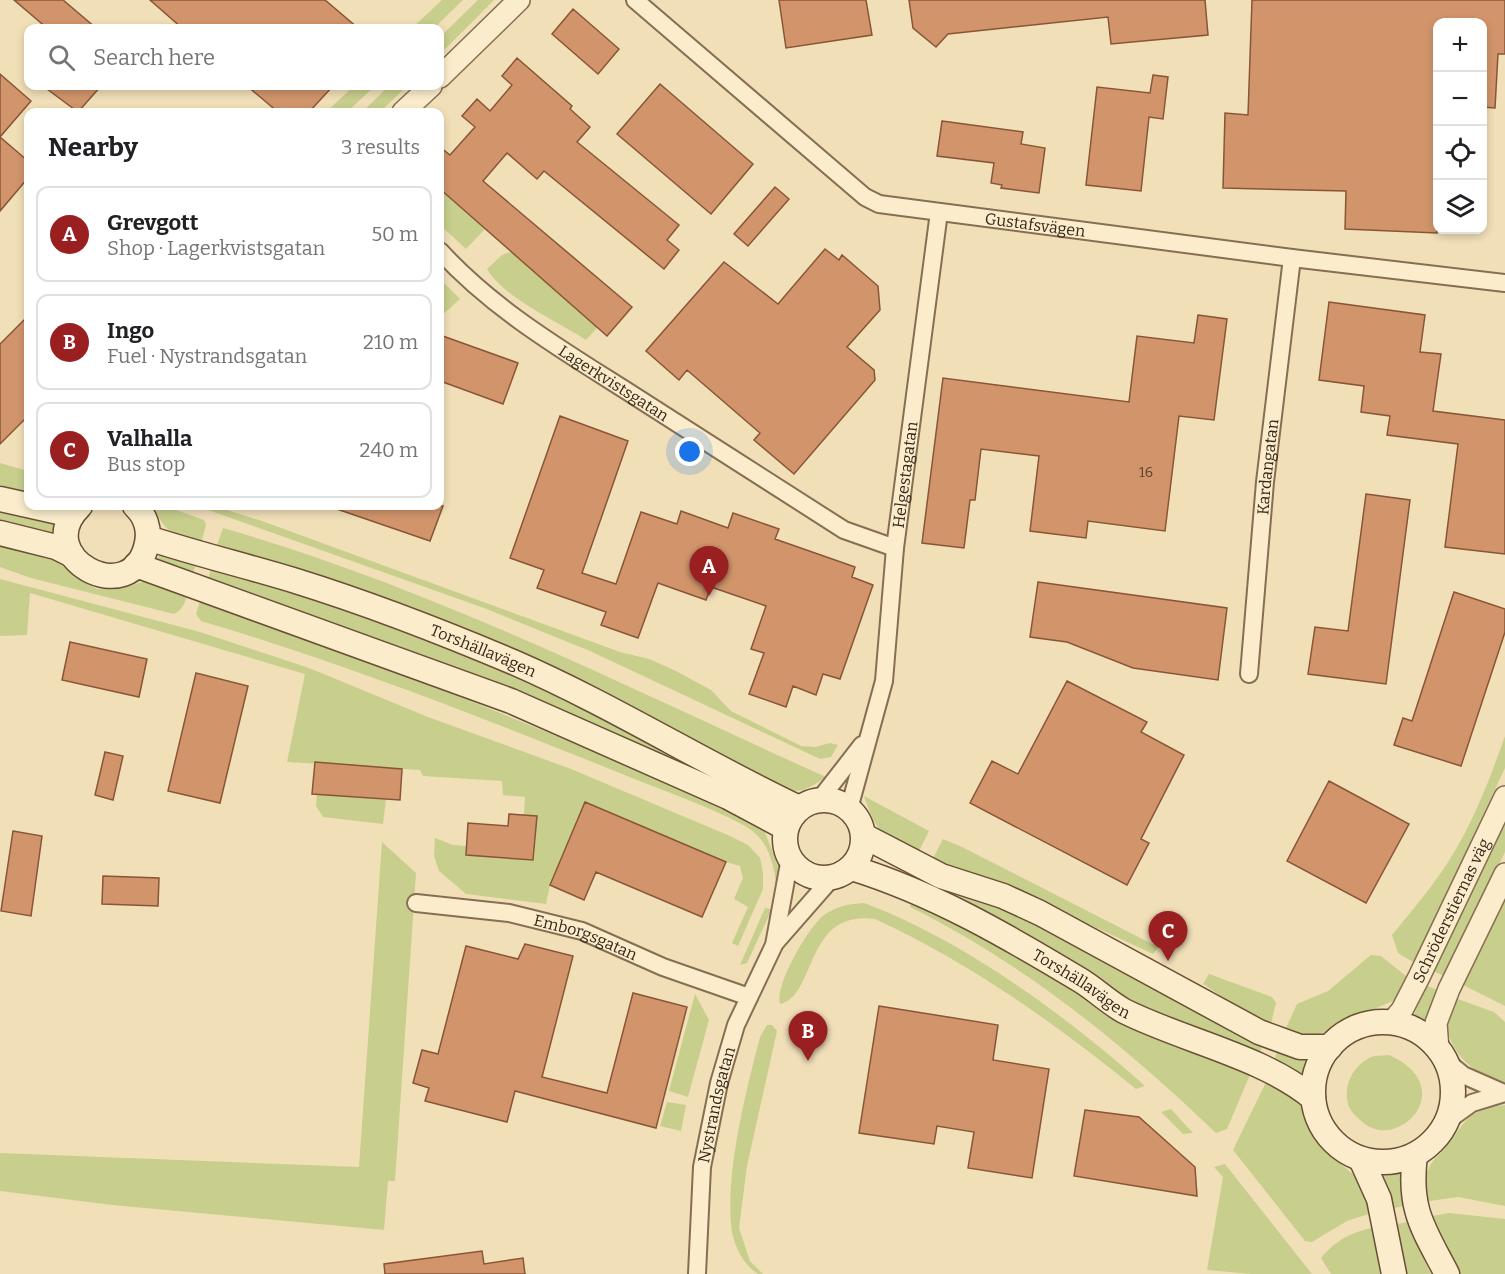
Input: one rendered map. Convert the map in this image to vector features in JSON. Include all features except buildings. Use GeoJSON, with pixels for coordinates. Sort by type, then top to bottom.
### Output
{"type":"FeatureCollection","features":[{"type":"Feature","properties":{"kind":"main road"},"geometry":{"type":"LineString","coordinates":[[0,499],[24,502]]}},
{"type":"Feature","properties":{"kind":"main road"},"geometry":{"type":"LineString","coordinates":[[72,555],[67,532],[76,510]]}},
{"type":"Feature","properties":{"kind":"main road"},"geometry":{"type":"LineString","coordinates":[[0,532],[56,547],[72,555],[88,572],[104,576],[120,574],[136,565],[144,555],[142,516]]}},
{"type":"Feature","properties":{"kind":"main road","name":"Torshällavägen"},"geometry":{"type":"LineString","coordinates":[[142,516],[298,582],[437,630],[573,689],[631,718],[735,778],[802,812]]}},
{"type":"Feature","properties":{"kind":"main road"},"geometry":{"type":"LineString","coordinates":[[136,565],[511,701],[728,797],[802,812],[839,802],[859,820],[864,836],[861,855],[842,873],[808,875],[790,858],[785,845],[802,812]]}},
{"type":"Feature","properties":{"kind":"main road"},"geometry":{"type":"LineString","coordinates":[[864,836],[941,876],[1003,896],[1040,913],[1259,1032],[1300,1047],[1330,1047]]}},
{"type":"Feature","properties":{"kind":"main road","name":"Torshällavägen"},"geometry":{"type":"LineString","coordinates":[[842,873],[880,877],[973,919],[1083,981],[1121,1009],[1174,1034],[1265,1070],[1297,1085],[1313,1098]]}},
{"type":"Feature","properties":{"kind":"main road"},"geometry":{"type":"LineString","coordinates":[[1392,1023],[1417,1031],[1442,1054],[1453,1086],[1453,1100],[1447,1121],[1437,1138],[1415,1155],[1388,1162],[1361,1159],[1338,1146],[1328,1136],[1318,1118],[1313,1098],[1316,1071],[1330,1047],[1340,1037],[1364,1025],[1392,1023]]}},
{"type":"Feature","properties":{"kind":"main road"},"geometry":{"type":"LineString","coordinates":[[1415,1155],[1412,1181],[1416,1208],[1424,1235],[1447,1274]]}},
{"type":"Feature","properties":{"kind":"main road"},"geometry":{"type":"LineString","coordinates":[[1361,1159],[1379,1199],[1394,1274]]}},
{"type":"Feature","properties":{"kind":"street"},"geometry":{"type":"LineString","coordinates":[[444,73],[519,0]]}},
{"type":"Feature","properties":{"kind":"street","name":"Gustafsvägen"},"geometry":{"type":"LineString","coordinates":[[635,0],[865,197],[879,204],[1292,258],[1505,283]]}},
{"type":"Feature","properties":{"kind":"street"},"geometry":{"type":"LineString","coordinates":[[407,108],[427,90]]}},
{"type":"Feature","properties":{"kind":"street","name":"Helgestagatan"},"geometry":{"type":"LineString","coordinates":[[849,809],[884,681],[895,548],[939,212]]}},
{"type":"Feature","properties":{"kind":"street","name":"Lagerkvistsgatan"},"geometry":{"type":"LineString","coordinates":[[444,255],[467,280],[505,312],[569,355],[844,530],[895,548]]}},
{"type":"Feature","properties":{"kind":"street","name":"Kardangatan"},"geometry":{"type":"LineString","coordinates":[[1249,674],[1265,482],[1292,258]]}},
{"type":"Feature","properties":{"kind":"street","name":"Helgestagatan"},"geometry":{"type":"LineString","coordinates":[[802,812],[869,735]]}},
{"type":"Feature","properties":{"kind":"street","name":"Schröderstiernas väg"},"geometry":{"type":"LineString","coordinates":[[1392,1023],[1419,977],[1505,797]]}},
{"type":"Feature","properties":{"kind":"street","name":"Nystrandsgatan"},"geometry":{"type":"LineString","coordinates":[[697,1274],[702,1167],[719,1083],[736,1025],[774,945],[790,858]]}},
{"type":"Feature","properties":{"kind":"street","name":"Nystrandsgatan"},"geometry":{"type":"LineString","coordinates":[[774,945],[842,873]]}},
{"type":"Feature","properties":{"kind":"street","name":"Schröderstiernas väg"},"geometry":{"type":"LineString","coordinates":[[1442,1054],[1437,1023],[1449,989],[1505,874]]}},
{"type":"Feature","properties":{"kind":"street","name":"Emborgsgatan"},"geometry":{"type":"LineString","coordinates":[[416,903],[509,913],[582,931],[663,967],[749,997]]}},
{"type":"Feature","properties":{"kind":"street"},"geometry":{"type":"LineString","coordinates":[[1442,1054],[1463,1075],[1504,1093]]}},
{"type":"Feature","properties":{"kind":"street"},"geometry":{"type":"LineString","coordinates":[[1447,1121],[1472,1103],[1504,1093]]}},
{"type":"Feature","properties":{"kind":"green space"},"geometry":{"type":"Polygon","coordinates":[[[442,0],[463,0],[438,24],[416,24],[442,0]]]}},
{"type":"Feature","properties":{"kind":"green space"},"geometry":{"type":"Polygon","coordinates":[[[478,0],[494,0],[444,50],[444,33],[478,0]]]}},
{"type":"Feature","properties":{"kind":"green space"},"geometry":{"type":"Polygon","coordinates":[[[350,90],[371,90],[351,108],[330,108],[350,90]]]}},
{"type":"Feature","properties":{"kind":"green space"},"geometry":{"type":"Polygon","coordinates":[[[385,90],[403,90],[384,108],[366,108],[385,90]]]}},
{"type":"Feature","properties":{"kind":"green space"},"geometry":{"type":"Polygon","coordinates":[[[444,193],[485,229],[466,249],[444,229],[444,193]]]}},
{"type":"Feature","properties":{"kind":"green space"},"geometry":{"type":"Polygon","coordinates":[[[511,252],[598,327],[586,340],[518,299],[495,279],[487,269],[502,255],[511,252]]]}},
{"type":"Feature","properties":{"kind":"green space"},"geometry":{"type":"Polygon","coordinates":[[[444,283],[460,299],[444,313],[444,283]]]}},
{"type":"Feature","properties":{"kind":"green space"},"geometry":{"type":"Polygon","coordinates":[[[0,463],[24,470],[24,491],[0,485],[0,463]]]}},
{"type":"Feature","properties":{"kind":"green space"},"geometry":{"type":"Polygon","coordinates":[[[155,510],[176,510],[204,520],[206,525],[200,547],[171,532],[161,522],[155,510]]]}},
{"type":"Feature","properties":{"kind":"green space"},"geometry":{"type":"Polygon","coordinates":[[[208,510],[227,510],[262,521],[620,652],[649,659],[711,690],[731,711],[801,746],[815,747],[830,743],[838,745],[831,757],[820,759],[590,651],[484,608],[208,510]]]}},
{"type":"Feature","properties":{"kind":"green space"},"geometry":{"type":"Polygon","coordinates":[[[0,513],[27,514],[58,522],[57,541],[0,527],[0,513]]]}},
{"type":"Feature","properties":{"kind":"green space"},"geometry":{"type":"Polygon","coordinates":[[[223,528],[301,552],[454,610],[604,675],[826,777],[802,790],[792,791],[776,787],[720,759],[215,551],[223,528]]]}},
{"type":"Feature","properties":{"kind":"green space"},"geometry":{"type":"Polygon","coordinates":[[[27,546],[49,553],[77,579],[97,589],[118,589],[146,581],[166,581],[188,586],[185,602],[174,614],[31,578],[0,567],[0,547],[27,546]]]}},
{"type":"Feature","properties":{"kind":"green space"},"geometry":{"type":"Polygon","coordinates":[[[161,549],[198,559],[192,576],[156,564],[161,549]]]}},
{"type":"Feature","properties":{"kind":"green space"},"geometry":{"type":"Polygon","coordinates":[[[212,563],[477,659],[600,712],[747,795],[208,580],[212,563]]]}},
{"type":"Feature","properties":{"kind":"green space"},"geometry":{"type":"Polygon","coordinates":[[[0,579],[200,632],[309,668],[428,717],[571,769],[730,836],[748,845],[760,858],[763,872],[763,889],[738,946],[732,943],[748,907],[734,899],[743,878],[740,866],[586,802],[550,885],[546,904],[466,894],[439,871],[434,856],[435,838],[453,845],[466,846],[466,855],[534,860],[537,816],[524,815],[525,797],[503,795],[502,781],[423,776],[420,770],[287,762],[305,674],[30,593],[27,635],[0,636],[0,579]]]}},
{"type":"Feature","properties":{"kind":"green space"},"geometry":{"type":"Polygon","coordinates":[[[203,592],[716,801],[764,830],[780,871],[777,893],[774,869],[766,847],[756,834],[734,820],[421,695],[311,656],[201,621],[196,614],[203,592]]]}},
{"type":"Feature","properties":{"kind":"green space"},"geometry":{"type":"Polygon","coordinates":[[[1505,736],[1505,768],[1439,909],[1418,965],[1398,953],[1392,935],[1432,886],[1461,840],[1482,796],[1505,736]]]}},
{"type":"Feature","properties":{"kind":"green space"},"geometry":{"type":"Polygon","coordinates":[[[317,794],[386,799],[383,824],[323,817],[316,806],[317,794]]]}},
{"type":"Feature","properties":{"kind":"green space"},"geometry":{"type":"Polygon","coordinates":[[[864,796],[929,831],[916,857],[882,833],[873,819],[864,796]]]}},
{"type":"Feature","properties":{"kind":"green space"},"geometry":{"type":"Polygon","coordinates":[[[1505,817],[1505,852],[1446,977],[1431,970],[1505,817]]]}},
{"type":"Feature","properties":{"kind":"green space"},"geometry":{"type":"Polygon","coordinates":[[[943,839],[1158,947],[1153,954],[1067,914],[930,864],[943,839]]]}},
{"type":"Feature","properties":{"kind":"green space"},"geometry":{"type":"Polygon","coordinates":[[[382,842],[416,873],[395,1181],[388,1181],[384,1230],[112,1205],[0,1191],[0,1153],[359,1167],[382,842]]]}},
{"type":"Feature","properties":{"kind":"green space"},"geometry":{"type":"Polygon","coordinates":[[[924,875],[1084,942],[1264,1042],[1258,1057],[1167,1019],[918,885],[924,875]]]}},
{"type":"Feature","properties":{"kind":"green space"},"geometry":{"type":"Polygon","coordinates":[[[1505,894],[1505,1006],[1459,983],[1505,894]]]}},
{"type":"Feature","properties":{"kind":"green space"},"geometry":{"type":"Polygon","coordinates":[[[913,898],[1252,1070],[1227,1129],[1216,1133],[1146,1069],[1072,1008],[993,954],[910,907],[913,898]]]}},
{"type":"Feature","properties":{"kind":"green space"},"geometry":{"type":"Polygon","coordinates":[[[864,903],[901,918],[938,937],[1012,982],[1082,1033],[1145,1086],[1136,1089],[1075,1041],[1011,996],[944,955],[875,919],[852,919],[835,927],[823,939],[792,998],[780,1004],[782,984],[787,971],[802,943],[818,921],[838,908],[864,903]]]}},
{"type":"Feature","properties":{"kind":"green space"},"geometry":{"type":"Polygon","coordinates":[[[765,908],[772,909],[747,963],[740,965],[765,908]]]}},
{"type":"Feature","properties":{"kind":"green space"},"geometry":{"type":"Polygon","coordinates":[[[1371,955],[1381,956],[1411,980],[1398,999],[1312,1036],[1284,1032],[1297,1004],[1328,991],[1371,955]]]}},
{"type":"Feature","properties":{"kind":"green space"},"geometry":{"type":"Polygon","coordinates":[[[1209,974],[1272,997],[1276,1003],[1270,1028],[1203,984],[1209,974]]]}},
{"type":"Feature","properties":{"kind":"green space"},"geometry":{"type":"Polygon","coordinates":[[[1425,985],[1440,991],[1428,1022],[1413,1017],[1425,985]]]}},
{"type":"Feature","properties":{"kind":"green space"},"geometry":{"type":"Polygon","coordinates":[[[695,994],[709,1020],[688,1097],[669,1091],[695,994]]]}},
{"type":"Feature","properties":{"kind":"green space"},"geometry":{"type":"Polygon","coordinates":[[[1455,998],[1494,1012],[1505,1022],[1505,1083],[1476,1070],[1459,1055],[1453,1046],[1448,1026],[1455,998]]]}},
{"type":"Feature","properties":{"kind":"green space"},"geometry":{"type":"Polygon","coordinates":[[[767,1025],[772,1025],[777,1031],[747,1166],[739,1228],[750,1261],[763,1274],[758,1274],[744,1261],[738,1250],[733,1238],[730,1210],[734,1160],[743,1108],[760,1037],[767,1025]]]}},
{"type":"Feature","properties":{"kind":"green space"},"geometry":{"type":"Polygon","coordinates":[[[1278,1049],[1309,1060],[1304,1074],[1273,1063],[1278,1049]]]}},
{"type":"Feature","properties":{"kind":"green space"},"geometry":{"type":"Polygon","coordinates":[[[1389,1055],[1410,1068],[1420,1084],[1422,1099],[1416,1113],[1405,1123],[1391,1130],[1376,1129],[1361,1121],[1350,1109],[1347,1100],[1348,1085],[1354,1072],[1364,1061],[1373,1056],[1389,1055]]]}},
{"type":"Feature","properties":{"kind":"green space"},"geometry":{"type":"Polygon","coordinates":[[[1268,1078],[1296,1098],[1322,1148],[1360,1180],[1375,1212],[1347,1221],[1312,1242],[1305,1241],[1233,1150],[1268,1078]]]}},
{"type":"Feature","properties":{"kind":"green space"},"geometry":{"type":"Polygon","coordinates":[[[667,1102],[686,1105],[681,1131],[660,1126],[667,1102]]]}},
{"type":"Feature","properties":{"kind":"green space"},"geometry":{"type":"Polygon","coordinates":[[[1505,1105],[1505,1206],[1458,1197],[1423,1202],[1425,1181],[1430,1166],[1464,1123],[1475,1113],[1505,1105]]]}},
{"type":"Feature","properties":{"kind":"green space"},"geometry":{"type":"Polygon","coordinates":[[[1171,1109],[1193,1133],[1183,1134],[1161,1112],[1171,1109]]]}},
{"type":"Feature","properties":{"kind":"green space"},"geometry":{"type":"Polygon","coordinates":[[[1225,1164],[1312,1274],[1251,1274],[1207,1270],[1223,1177],[1214,1167],[1225,1164]]]}},
{"type":"Feature","properties":{"kind":"green space"},"geometry":{"type":"Polygon","coordinates":[[[1400,1172],[1403,1174],[1409,1205],[1389,1209],[1382,1177],[1383,1174],[1400,1172]]]}},
{"type":"Feature","properties":{"kind":"green space"},"geometry":{"type":"Polygon","coordinates":[[[1449,1213],[1505,1219],[1505,1274],[1451,1274],[1426,1217],[1449,1213]]]}},
{"type":"Feature","properties":{"kind":"green space"},"geometry":{"type":"Polygon","coordinates":[[[1412,1221],[1419,1249],[1431,1274],[1406,1274],[1392,1225],[1412,1221]]]}},
{"type":"Feature","properties":{"kind":"green space"},"geometry":{"type":"Polygon","coordinates":[[[1376,1227],[1383,1274],[1331,1274],[1321,1258],[1327,1251],[1345,1237],[1376,1227]]]}},
{"type":"Feature","properties":{"kind":"place","name":"Grevgott"},"geometry":{"type":"Point","coordinates":[709,596]}},
{"type":"Feature","properties":{"kind":"place","name":"Valhalla"},"geometry":{"type":"Point","coordinates":[1168,961]}},
{"type":"Feature","properties":{"kind":"place","name":"Ingo"},"geometry":{"type":"Point","coordinates":[808,1061]}}]}
